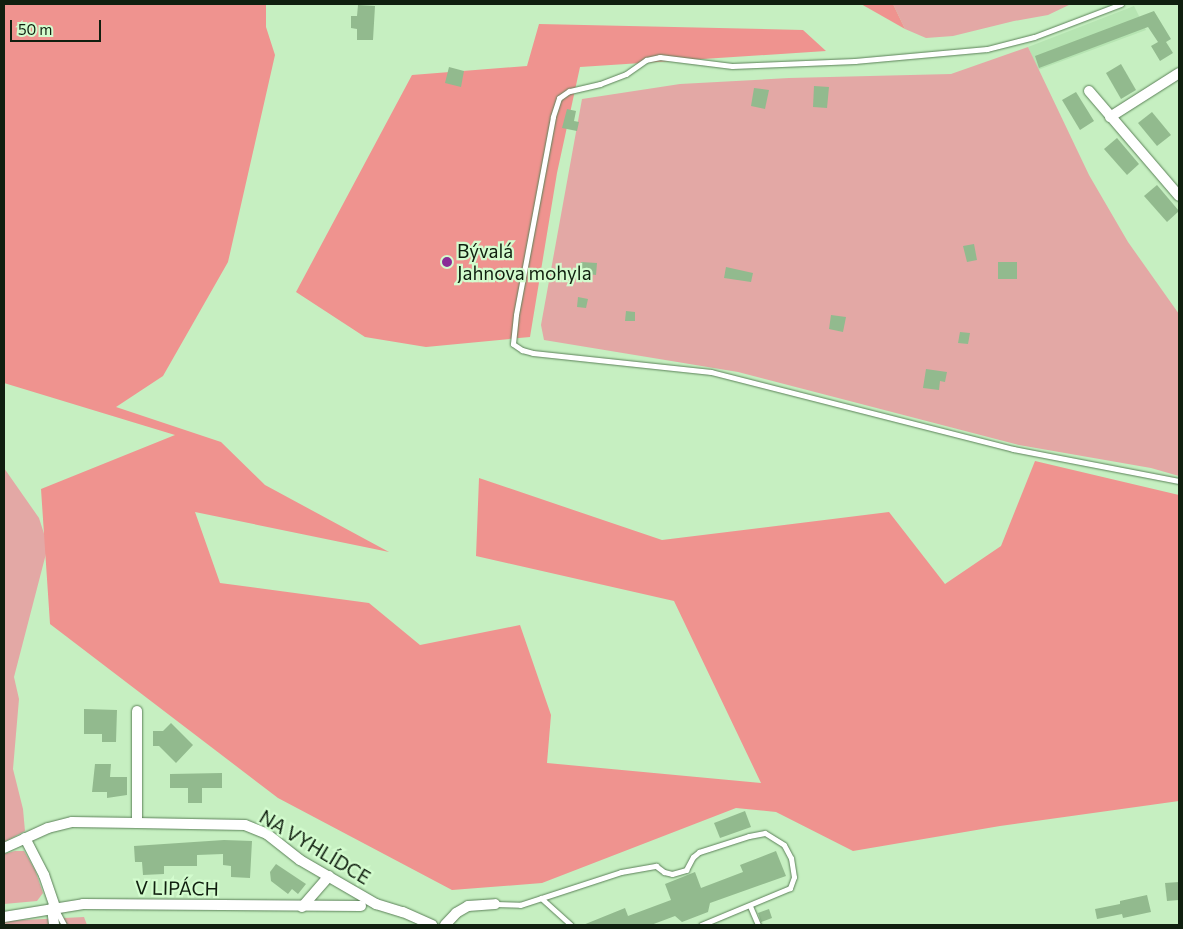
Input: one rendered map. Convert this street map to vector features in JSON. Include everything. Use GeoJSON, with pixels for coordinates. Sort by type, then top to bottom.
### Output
{"type":"FeatureCollection","features":[{"type":"Feature","properties":{"kind":"street"},"geometry":{"type":"LineString","coordinates":[[1110,117],[1179,73]]}},
{"type":"Feature","properties":{"kind":"street"},"geometry":{"type":"LineString","coordinates":[[1089,91],[1179,196]]}},
{"type":"Feature","properties":{"kind":"street"},"geometry":{"type":"LineString","coordinates":[[137,710],[137,823]]}},
{"type":"Feature","properties":{"kind":"street","name":"NA VYHLÍDCE"},"geometry":{"type":"LineString","coordinates":[[4,848],[48,828],[72,822],[245,825],[267,834],[300,860],[376,904],[403,912],[432,925]]}},
{"type":"Feature","properties":{"kind":"street"},"geometry":{"type":"LineString","coordinates":[[25,838],[44,875],[53,908],[54,925]]}},
{"type":"Feature","properties":{"kind":"street"},"geometry":{"type":"LineString","coordinates":[[302,908],[329,876]]}},
{"type":"Feature","properties":{"kind":"street","name":"V LIPÁCH"},"geometry":{"type":"LineString","coordinates":[[4,917],[83,904],[302,908],[361,906]]}},
{"type":"Feature","properties":{"kind":"street"},"geometry":{"type":"LineString","coordinates":[[444,925],[456,913],[468,906],[495,904]]}},
{"type":"Feature","properties":{"kind":"lane"},"geometry":{"type":"LineString","coordinates":[[1121,4],[1034,37],[987,49],[855,61],[732,66],[660,58],[646,60],[626,74],[569,91],[559,98],[553,117],[516,315],[513,344],[522,350],[532,353],[711,372],[1013,449],[1179,482]]}},
{"type":"Feature","properties":{"kind":"lane"},"geometry":{"type":"LineString","coordinates":[[495,904],[520,905],[621,872],[648,867],[656,866],[664,872],[672,874],[686,870],[693,857],[699,852],[765,833],[784,845],[791,858],[794,877],[790,888],[700,925]]}},
{"type":"Feature","properties":{"kind":"lane"},"geometry":{"type":"LineString","coordinates":[[541,898],[571,925]]}},
{"type":"Feature","properties":{"kind":"lane"},"geometry":{"type":"LineString","coordinates":[[750,906],[758,925]]}},
{"type":"Feature","properties":{"kind":"lane"},"geometry":{"type":"LineString","coordinates":[[53,908],[64,925]]}},
{"type":"Feature","properties":{"kind":"shaded area"},"geometry":{"type":"Polygon","coordinates":[[[4,4],[266,4],[266,27],[275,55],[228,262],[163,376],[116,407],[221,442],[265,485],[389,552],[195,512],[220,583],[369,603],[420,645],[520,625],[551,715],[547,763],[761,783],[674,601],[476,556],[479,478],[662,540],[889,512],[945,584],[1001,546],[1035,461],[1179,495],[1179,801],[1000,826],[853,851],[776,812],[736,808],[542,883],[452,890],[278,798],[50,624],[41,489],[175,435],[4,383],[4,4]]]}},
{"type":"Feature","properties":{"kind":"shaded area"},"geometry":{"type":"Polygon","coordinates":[[[861,4],[893,4],[905,29],[861,4]]]}},
{"type":"Feature","properties":{"kind":"shaded area"},"geometry":{"type":"Polygon","coordinates":[[[893,4],[1071,4],[1048,15],[953,36],[926,38],[905,29],[893,4]]]}},
{"type":"Feature","properties":{"kind":"shaded area"},"geometry":{"type":"Polygon","coordinates":[[[1134,6],[1146,30],[1038,70],[1028,47],[1134,6]]]}},
{"type":"Feature","properties":{"kind":"shaded area"},"geometry":{"type":"Polygon","coordinates":[[[539,24],[803,30],[826,51],[580,67],[557,173],[530,337],[426,347],[365,337],[296,292],[412,75],[527,66],[539,24]]]}},
{"type":"Feature","properties":{"kind":"shaded area"},"geometry":{"type":"Polygon","coordinates":[[[1028,47],[1089,175],[1128,242],[1179,314],[1179,476],[1151,468],[1019,445],[738,372],[544,340],[541,325],[582,99],[680,84],[789,78],[951,74],[1028,47]]]}},
{"type":"Feature","properties":{"kind":"shaded area"},"geometry":{"type":"Polygon","coordinates":[[[4,468],[39,518],[48,546],[14,677],[19,699],[13,769],[23,809],[25,831],[4,842],[4,468]]]}},
{"type":"Feature","properties":{"kind":"shaded area"},"geometry":{"type":"Polygon","coordinates":[[[24,851],[35,870],[43,893],[37,901],[4,904],[4,854],[24,851]]]}},
{"type":"Feature","properties":{"kind":"shaded area"},"geometry":{"type":"Polygon","coordinates":[[[84,917],[87,925],[4,925],[4,921],[84,917]]]}},
{"type":"Feature","properties":{"kind":"building"},"geometry":{"type":"Polygon","coordinates":[[[358,5],[375,6],[373,40],[357,40],[357,29],[351,28],[351,16],[357,16],[358,5]]]}},
{"type":"Feature","properties":{"kind":"building"},"geometry":{"type":"Polygon","coordinates":[[[1154,11],[1171,39],[1166,42],[1173,53],[1160,61],[1151,46],[1158,42],[1148,27],[1039,68],[1035,56],[1154,11]]]}},
{"type":"Feature","properties":{"kind":"building"},"geometry":{"type":"Polygon","coordinates":[[[1121,64],[1136,90],[1121,99],[1106,73],[1121,64]]]}},
{"type":"Feature","properties":{"kind":"building"},"geometry":{"type":"Polygon","coordinates":[[[449,67],[464,71],[461,87],[445,83],[449,67]]]}},
{"type":"Feature","properties":{"kind":"building"},"geometry":{"type":"Polygon","coordinates":[[[814,86],[829,87],[827,108],[813,107],[814,86]]]}},
{"type":"Feature","properties":{"kind":"building"},"geometry":{"type":"Polygon","coordinates":[[[754,88],[769,90],[765,109],[751,106],[754,88]]]}},
{"type":"Feature","properties":{"kind":"building"},"geometry":{"type":"Polygon","coordinates":[[[1076,92],[1094,121],[1080,130],[1062,100],[1076,92]]]}},
{"type":"Feature","properties":{"kind":"building"},"geometry":{"type":"Polygon","coordinates":[[[567,109],[576,111],[574,121],[579,122],[577,131],[562,128],[567,109]]]}},
{"type":"Feature","properties":{"kind":"building"},"geometry":{"type":"Polygon","coordinates":[[[1152,112],[1171,135],[1157,146],[1138,123],[1152,112]]]}},
{"type":"Feature","properties":{"kind":"building"},"geometry":{"type":"Polygon","coordinates":[[[1117,138],[1139,164],[1127,175],[1104,149],[1117,138]]]}},
{"type":"Feature","properties":{"kind":"building"},"geometry":{"type":"Polygon","coordinates":[[[1157,185],[1179,211],[1167,222],[1144,196],[1157,185]]]}},
{"type":"Feature","properties":{"kind":"building"},"geometry":{"type":"Polygon","coordinates":[[[974,244],[977,260],[967,262],[963,246],[974,244]]]}},
{"type":"Feature","properties":{"kind":"building"},"geometry":{"type":"Polygon","coordinates":[[[581,262],[597,263],[596,275],[580,273],[581,262]]]}},
{"type":"Feature","properties":{"kind":"building"},"geometry":{"type":"Polygon","coordinates":[[[998,262],[1017,262],[1017,279],[998,279],[998,262]]]}},
{"type":"Feature","properties":{"kind":"building"},"geometry":{"type":"Polygon","coordinates":[[[726,267],[753,273],[751,282],[724,278],[726,267]]]}},
{"type":"Feature","properties":{"kind":"building"},"geometry":{"type":"Polygon","coordinates":[[[578,297],[588,299],[586,308],[577,307],[578,297]]]}},
{"type":"Feature","properties":{"kind":"building"},"geometry":{"type":"Polygon","coordinates":[[[626,311],[635,312],[635,321],[625,321],[626,311]]]}},
{"type":"Feature","properties":{"kind":"building"},"geometry":{"type":"Polygon","coordinates":[[[831,315],[846,317],[843,332],[829,329],[831,315]]]}},
{"type":"Feature","properties":{"kind":"building"},"geometry":{"type":"Polygon","coordinates":[[[960,332],[970,333],[968,344],[958,343],[960,332]]]}},
{"type":"Feature","properties":{"kind":"building"},"geometry":{"type":"Polygon","coordinates":[[[926,369],[947,372],[945,382],[940,381],[939,390],[923,388],[926,369]]]}},
{"type":"Feature","properties":{"kind":"building"},"geometry":{"type":"Polygon","coordinates":[[[84,709],[117,710],[116,742],[102,742],[102,734],[84,734],[84,709]]]}},
{"type":"Feature","properties":{"kind":"building"},"geometry":{"type":"Polygon","coordinates":[[[171,723],[193,745],[176,763],[159,746],[153,746],[153,731],[163,731],[171,723]]]}},
{"type":"Feature","properties":{"kind":"building"},"geometry":{"type":"Polygon","coordinates":[[[95,764],[111,764],[110,777],[127,777],[127,795],[107,798],[107,792],[92,792],[95,764]]]}},
{"type":"Feature","properties":{"kind":"building"},"geometry":{"type":"Polygon","coordinates":[[[222,773],[222,788],[202,788],[202,803],[188,803],[188,788],[170,788],[170,774],[222,773]]]}},
{"type":"Feature","properties":{"kind":"building"},"geometry":{"type":"Polygon","coordinates":[[[745,811],[751,827],[720,838],[714,823],[745,811]]]}},
{"type":"Feature","properties":{"kind":"building"},"geometry":{"type":"Polygon","coordinates":[[[224,840],[252,841],[250,878],[231,877],[231,866],[223,865],[223,854],[197,855],[197,866],[164,866],[164,874],[143,875],[142,862],[135,862],[134,846],[224,840]]]}},
{"type":"Feature","properties":{"kind":"building"},"geometry":{"type":"Polygon","coordinates":[[[776,851],[786,876],[710,903],[708,912],[682,922],[675,916],[651,925],[583,925],[625,908],[628,916],[671,900],[665,884],[695,872],[701,888],[743,872],[740,865],[776,851]]]}},
{"type":"Feature","properties":{"kind":"building"},"geometry":{"type":"Polygon","coordinates":[[[276,864],[306,884],[298,894],[292,889],[288,894],[271,881],[270,872],[276,864]]]}},
{"type":"Feature","properties":{"kind":"building"},"geometry":{"type":"Polygon","coordinates":[[[1179,882],[1179,900],[1167,901],[1165,883],[1179,882]]]}},
{"type":"Feature","properties":{"kind":"building"},"geometry":{"type":"Polygon","coordinates":[[[1147,895],[1151,912],[1123,918],[1122,914],[1097,919],[1095,909],[1120,904],[1120,901],[1147,895]]]}},
{"type":"Feature","properties":{"kind":"building"},"geometry":{"type":"Polygon","coordinates":[[[769,909],[772,918],[761,922],[758,913],[769,909]]]}},
{"type":"Feature","properties":{"kind":"place","name":"Bývalá Jahnova mohyla"},"geometry":{"type":"Point","coordinates":[447,262]}}]}
